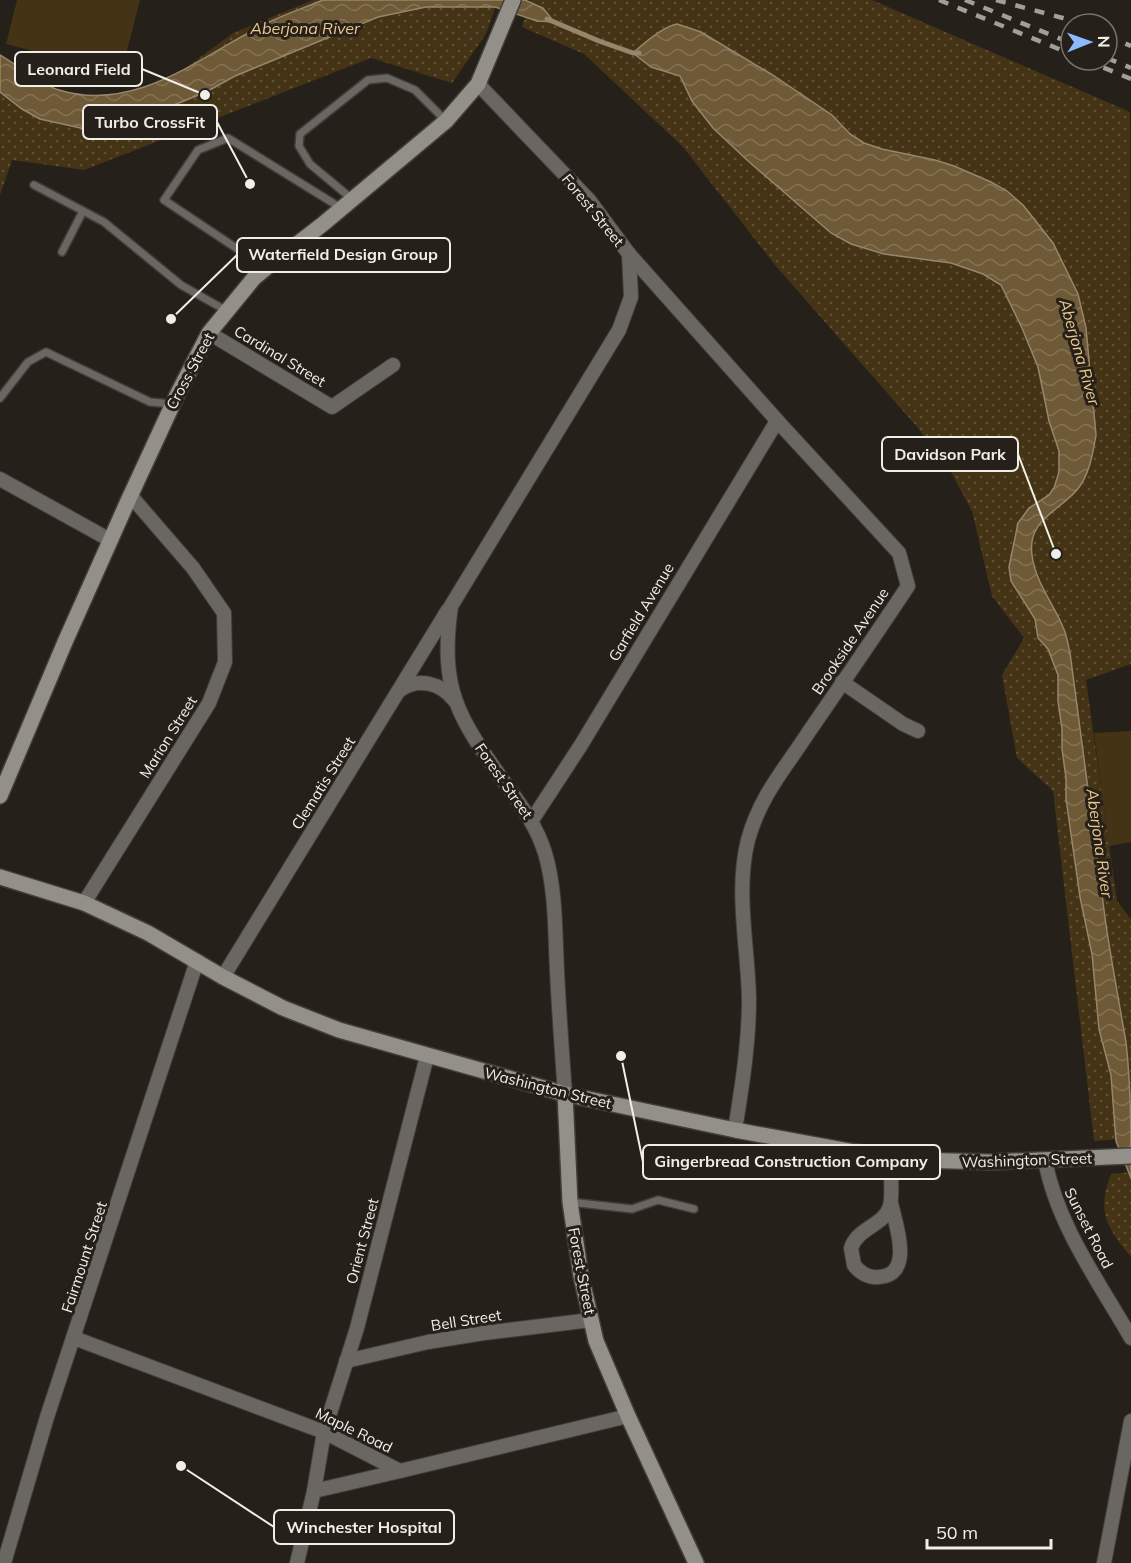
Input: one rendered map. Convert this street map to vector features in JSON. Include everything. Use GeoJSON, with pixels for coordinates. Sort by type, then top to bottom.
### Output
{"type":"FeatureCollection","features":[{"type":"Feature","properties":{"kind":"main road","name":"Cross Street"},"geometry":{"type":"LineString","coordinates":[[0,796],[130,495],[209,333],[254,278],[446,121],[478,84],[513,0]]}},
{"type":"Feature","properties":{"kind":"main road","name":"Washington Street"},"geometry":{"type":"LineString","coordinates":[[0,877],[84,903],[148,933],[223,977],[283,1008],[339,1030],[565,1094],[735,1130],[891,1157],[957,1162],[1131,1156]]}},
{"type":"Feature","properties":{"kind":"main road","name":"Forest Street"},"geometry":{"type":"LineString","coordinates":[[565,1094],[570,1202],[581,1276],[596,1341],[696,1563]]}},
{"type":"Feature","properties":{"kind":"street","name":"Forest Street"},"geometry":{"type":"LineString","coordinates":[[478,84],[589,200],[629,254],[631,297],[619,330],[451,606],[447,658],[455,702],[463,720],[532,820],[546,856],[551,885],[565,1094]]}},
{"type":"Feature","properties":{"kind":"street","name":"Brookside Avenue"},"geometry":{"type":"LineString","coordinates":[[629,254],[777,421],[899,553],[908,586],[771,785],[761,803],[748,841],[743,881],[748,1036],[735,1130]]}},
{"type":"Feature","properties":{"kind":"street","name":"Cardinal Street"},"geometry":{"type":"LineString","coordinates":[[209,333],[332,407],[393,365]]}},
{"type":"Feature","properties":{"kind":"street","name":"Garfield Avenue"},"geometry":{"type":"LineString","coordinates":[[532,820],[777,421]]}},
{"type":"Feature","properties":{"kind":"street"},"geometry":{"type":"LineString","coordinates":[[0,478],[110,540]]}},
{"type":"Feature","properties":{"kind":"street","name":"Marion Street"},"geometry":{"type":"LineString","coordinates":[[84,903],[209,704],[225,662],[224,613],[193,568],[130,495]]}},
{"type":"Feature","properties":{"kind":"street","name":"Clematis Street"},"geometry":{"type":"LineString","coordinates":[[223,977],[451,606]]}},
{"type":"Feature","properties":{"kind":"street"},"geometry":{"type":"LineString","coordinates":[[842,682],[903,724],[918,731]]}},
{"type":"Feature","properties":{"kind":"street"},"geometry":{"type":"LineString","coordinates":[[399,692],[408,685],[427,683],[445,690],[455,702]]}},
{"type":"Feature","properties":{"kind":"street","name":"Fairmount Street"},"geometry":{"type":"LineString","coordinates":[[4,1563],[47,1417],[197,961]]}},
{"type":"Feature","properties":{"kind":"street","name":"Orient Street"},"geometry":{"type":"LineString","coordinates":[[297,1563],[314,1491],[324,1432],[357,1328],[427,1056]]}},
{"type":"Feature","properties":{"kind":"street"},"geometry":{"type":"LineString","coordinates":[[891,1157],[891,1203],[901,1249],[899,1261],[895,1269],[887,1275],[879,1277],[866,1275],[852,1260],[853,1242],[861,1232],[882,1217],[891,1203]]}},
{"type":"Feature","properties":{"kind":"street","name":"Sunset Road"},"geometry":{"type":"LineString","coordinates":[[1044,1160],[1050,1186],[1060,1211],[1131,1338]]}},
{"type":"Feature","properties":{"kind":"street","name":"Bell Street"},"geometry":{"type":"LineString","coordinates":[[346,1361],[428,1342],[591,1320]]}},
{"type":"Feature","properties":{"kind":"street","name":"Maple Road"},"geometry":{"type":"LineString","coordinates":[[74,1338],[324,1432],[400,1471],[628,1416]]}},
{"type":"Feature","properties":{"kind":"street"},"geometry":{"type":"LineString","coordinates":[[1104,1563],[1131,1421]]}},
{"type":"Feature","properties":{"kind":"street"},"geometry":{"type":"LineString","coordinates":[[314,1491],[400,1471]]}},
{"type":"Feature","properties":{"kind":"lane"},"geometry":{"type":"LineString","coordinates":[[346,204],[310,165],[299,146],[300,134],[368,80],[387,78],[415,90],[446,121]]}},
{"type":"Feature","properties":{"kind":"lane"},"geometry":{"type":"LineString","coordinates":[[266,268],[164,200],[198,150],[228,138],[346,204]]}},
{"type":"Feature","properties":{"kind":"lane"},"geometry":{"type":"LineString","coordinates":[[34,185],[104,222],[181,285],[226,310]]}},
{"type":"Feature","properties":{"kind":"lane"},"geometry":{"type":"LineString","coordinates":[[62,252],[83,211]]}},
{"type":"Feature","properties":{"kind":"lane"},"geometry":{"type":"LineString","coordinates":[[0,398],[28,362],[46,351],[150,402],[173,404]]}},
{"type":"Feature","properties":{"kind":"lane"},"geometry":{"type":"LineString","coordinates":[[570,1202],[632,1209],[658,1200],[694,1209]]}},
{"type":"Feature","properties":{"kind":"shaded area"},"geometry":{"type":"Polygon","coordinates":[[[17,0],[140,0],[121,74],[6,44],[17,0]]]}},
{"type":"Feature","properties":{"kind":"shaded area"},"geometry":{"type":"Polygon","coordinates":[[[313,0],[498,0],[486,34],[452,83],[371,58],[84,170],[12,160],[0,195],[0,79],[60,114],[156,90],[233,33],[313,0]]]}},
{"type":"Feature","properties":{"kind":"shaded area"},"geometry":{"type":"Polygon","coordinates":[[[531,0],[872,0],[1130,112],[1131,664],[1086,680],[1117,901],[1131,919],[1131,1138],[1094,1141],[1053,791],[1017,758],[1002,675],[1024,638],[992,596],[972,511],[951,472],[918,428],[775,265],[683,147],[584,54],[522,27],[531,0]]]}},
{"type":"Feature","properties":{"kind":"shaded area"},"geometry":{"type":"Polygon","coordinates":[[[1131,731],[1131,842],[1109,846],[1094,733],[1131,731]]]}},
{"type":"Feature","properties":{"kind":"shaded area"},"geometry":{"type":"Polygon","coordinates":[[[1131,1172],[1131,1257],[1110,1228],[1106,1219],[1104,1199],[1111,1174],[1131,1172]]]}},
{"type":"Feature","properties":{"kind":"water","name":"Aberjona River"},"geometry":{"type":"Polygon","coordinates":[[[323,0],[525,0],[543,8],[554,22],[537,21],[495,7],[426,7],[378,17],[235,76],[206,92],[164,109],[129,122],[85,129],[40,119],[0,92],[0,55],[36,79],[59,90],[88,95],[115,94],[142,88],[168,78],[267,23],[323,0]]]}},
{"type":"Feature","properties":{"kind":"water"},"geometry":{"type":"Polygon","coordinates":[[[677,24],[701,32],[771,74],[832,115],[850,134],[864,143],[954,166],[1007,191],[1023,205],[1053,243],[1078,294],[1086,328],[1095,442],[1090,464],[1076,491],[1039,525],[1034,534],[1032,555],[1040,583],[1064,630],[1070,653],[1106,925],[1126,1042],[1130,1093],[1131,1178],[1116,1141],[1111,1075],[1099,1029],[1092,954],[1080,897],[1066,799],[1058,675],[1048,649],[1038,638],[1035,619],[1011,581],[1009,567],[1018,523],[1029,508],[1049,495],[1059,472],[1059,451],[1049,421],[1038,367],[1001,285],[983,274],[951,263],[884,254],[851,244],[831,233],[713,128],[692,101],[680,76],[651,67],[633,53],[660,32],[677,24]]]}},
{"type":"Feature","properties":{"kind":"waterway","name":"Aberjona River"},"geometry":{"type":"LineString","coordinates":[[547,19],[599,41],[639,53]]}},
{"type":"Feature","properties":{"kind":"railway"},"geometry":{"type":"LineString","coordinates":[[939,0],[1059,49]]}},
{"type":"Feature","properties":{"kind":"railway"},"geometry":{"type":"LineString","coordinates":[[965,0],[1059,38]]}},
{"type":"Feature","properties":{"kind":"railway"},"geometry":{"type":"LineString","coordinates":[[996,0],[1059,17]]}},
{"type":"Feature","properties":{"kind":"railway"},"geometry":{"type":"LineString","coordinates":[[1119,41],[1131,46]]}},
{"type":"Feature","properties":{"kind":"railway"},"geometry":{"type":"LineString","coordinates":[[1119,63],[1131,68]]}},
{"type":"Feature","properties":{"kind":"railway"},"geometry":{"type":"LineString","coordinates":[[1114,72],[1131,79]]}},
{"type":"Feature","properties":{"kind":"place","name":"Leonard Field"},"geometry":{"type":"Point","coordinates":[205,95]}},
{"type":"Feature","properties":{"kind":"place","name":"Turbo CrossFit"},"geometry":{"type":"Point","coordinates":[250,184]}},
{"type":"Feature","properties":{"kind":"place","name":"Waterfield Design Group"},"geometry":{"type":"Point","coordinates":[171,319]}},
{"type":"Feature","properties":{"kind":"place","name":"Davidson Park"},"geometry":{"type":"Point","coordinates":[1056,554]}},
{"type":"Feature","properties":{"kind":"place","name":"Gingerbread Construction Company"},"geometry":{"type":"Point","coordinates":[621,1056]}},
{"type":"Feature","properties":{"kind":"place","name":"Winchester Hospital"},"geometry":{"type":"Point","coordinates":[181,1466]}}]}
